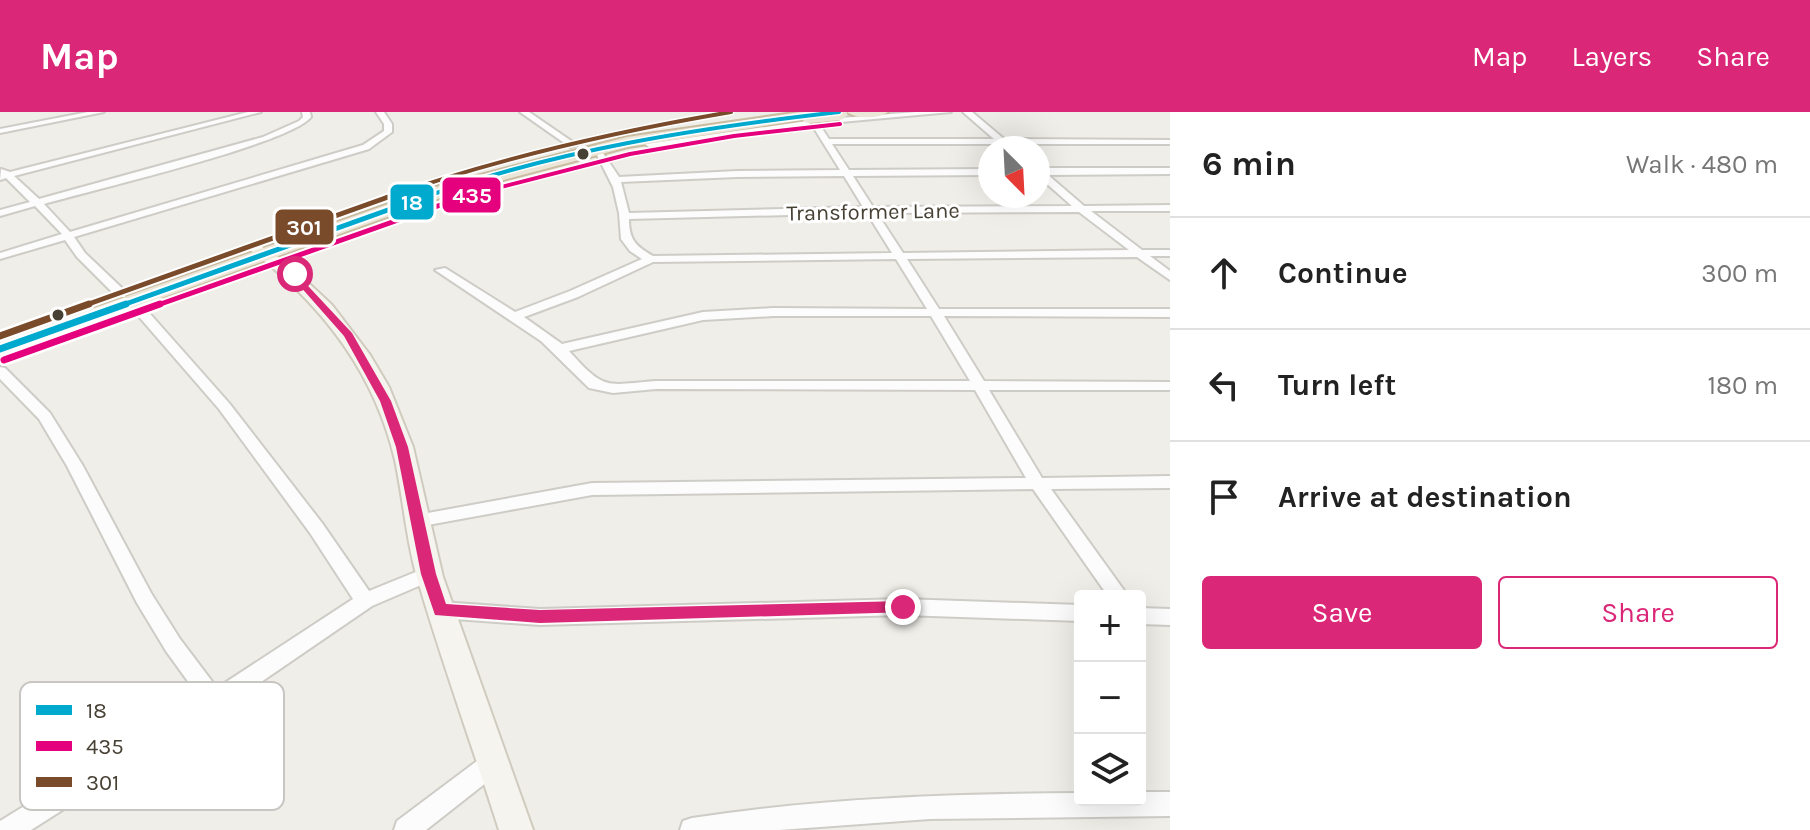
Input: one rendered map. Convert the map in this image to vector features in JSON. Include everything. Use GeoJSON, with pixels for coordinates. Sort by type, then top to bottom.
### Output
{"type":"FeatureCollection","features":[{"type":"Feature","properties":{"kind":"highway"},"geometry":{"type":"LineString","coordinates":[[586,146],[610,132],[725,112]]}},
{"type":"Feature","properties":{"kind":"highway"},"geometry":{"type":"LineString","coordinates":[[0,337],[260,258],[382,207],[586,146],[762,112]]}},
{"type":"Feature","properties":{"kind":"highway"},"geometry":{"type":"LineString","coordinates":[[586,146],[839,112]]}},
{"type":"Feature","properties":{"kind":"highway"},"geometry":{"type":"LineString","coordinates":[[854,112],[881,112]]}},
{"type":"Feature","properties":{"kind":"highway"},"geometry":{"type":"LineString","coordinates":[[586,146],[643,143],[827,116],[815,116]]}},
{"type":"Feature","properties":{"kind":"highway"},"geometry":{"type":"LineString","coordinates":[[260,258],[382,207]]}},
{"type":"Feature","properties":{"kind":"highway"},"geometry":{"type":"LineString","coordinates":[[0,349],[126,298]]}},
{"type":"Feature","properties":{"kind":"street"},"geometry":{"type":"LineString","coordinates":[[0,131],[100,112]]}},
{"type":"Feature","properties":{"kind":"street"},"geometry":{"type":"LineString","coordinates":[[3,173],[257,112]]}},
{"type":"Feature","properties":{"kind":"street"},"geometry":{"type":"LineString","coordinates":[[0,213],[266,139],[302,123],[307,117],[306,112]]}},
{"type":"Feature","properties":{"kind":"street"},"geometry":{"type":"LineString","coordinates":[[0,256],[366,147],[388,132],[388,124],[380,112]]}},
{"type":"Feature","properties":{"kind":"street"},"geometry":{"type":"LineString","coordinates":[[524,112],[605,157],[615,180],[629,243],[651,259]]}},
{"type":"Feature","properties":{"kind":"street"},"geometry":{"type":"LineString","coordinates":[[947,112],[815,116],[844,173],[935,312],[1038,484],[1115,590]]}},
{"type":"Feature","properties":{"kind":"street"},"geometry":{"type":"LineString","coordinates":[[967,112],[995,136]]}},
{"type":"Feature","properties":{"kind":"street"},"geometry":{"type":"LineString","coordinates":[[826,141],[978,140]]}},
{"type":"Feature","properties":{"kind":"street"},"geometry":{"type":"LineString","coordinates":[[1050,141],[1170,142]]}},
{"type":"Feature","properties":{"kind":"street"},"geometry":{"type":"LineString","coordinates":[[1050,172],[1170,171]]}},
{"type":"Feature","properties":{"kind":"street"},"geometry":{"type":"LineString","coordinates":[[615,180],[978,172]]}},
{"type":"Feature","properties":{"kind":"street"},"geometry":{"type":"LineString","coordinates":[[3,173],[61,226],[81,255],[126,298],[224,406],[294,498],[365,601]]}},
{"type":"Feature","properties":{"kind":"street"},"geometry":{"type":"LineString","coordinates":[[1050,182],[1170,277]]}},
{"type":"Feature","properties":{"kind":"street","name":"Transformer Lane"},"geometry":{"type":"LineString","coordinates":[[625,216],[869,210],[1170,208]]}},
{"type":"Feature","properties":{"kind":"street"},"geometry":{"type":"LineString","coordinates":[[515,316],[574,294],[651,259],[1170,253]]}},
{"type":"Feature","properties":{"kind":"street"},"geometry":{"type":"LineString","coordinates":[[260,258],[306,291],[336,319],[349,335],[385,401],[402,447],[428,574],[516,830]]}},
{"type":"Feature","properties":{"kind":"street"},"geometry":{"type":"LineString","coordinates":[[441,270],[515,316],[560,349],[591,383],[602,388],[656,385],[1170,386]]}},
{"type":"Feature","properties":{"kind":"street"},"geometry":{"type":"LineString","coordinates":[[560,349],[703,316],[773,312],[1170,313]]}},
{"type":"Feature","properties":{"kind":"street"},"geometry":{"type":"LineString","coordinates":[[0,371],[45,416],[75,466],[144,598],[201,682]]}},
{"type":"Feature","properties":{"kind":"street"},"geometry":{"type":"LineString","coordinates":[[417,521],[592,489],[1170,482]]}},
{"type":"Feature","properties":{"kind":"street"},"geometry":{"type":"LineString","coordinates":[[244,682],[365,601],[428,574]]}},
{"type":"Feature","properties":{"kind":"street"},"geometry":{"type":"LineString","coordinates":[[441,610],[540,617],[903,607],[1074,613]]}},
{"type":"Feature","properties":{"kind":"street"},"geometry":{"type":"LineString","coordinates":[[1146,616],[1170,617]]}},
{"type":"Feature","properties":{"kind":"street"},"geometry":{"type":"LineString","coordinates":[[406,830],[493,763]]}},
{"type":"Feature","properties":{"kind":"street"},"geometry":{"type":"LineString","coordinates":[[692,830],[740,821],[891,807],[1170,804]]}},
{"type":"Feature","properties":{"kind":"street"},"geometry":{"type":"LineString","coordinates":[[9,830],[41,810]]}},
{"type":"Feature","properties":{"kind":"transit line","name":"301"},"geometry":{"type":"LineString","coordinates":[[0,336],[445,177],[624,130],[731,112]]}},
{"type":"Feature","properties":{"kind":"transit line","name":"18"},"geometry":{"type":"LineString","coordinates":[[0,349],[448,189],[627,142],[732,124],[839,112]]}},
{"type":"Feature","properties":{"kind":"transit line","name":"435"},"geometry":{"type":"LineString","coordinates":[[4,360],[452,200],[630,154],[734,136],[840,124]]}},
{"type":"Feature","properties":{"kind":"route"},"geometry":{"type":"LineString","coordinates":[[295,274],[306,291],[349,335],[385,401],[402,447],[428,574],[441,610],[540,617],[903,607]]}}]}
